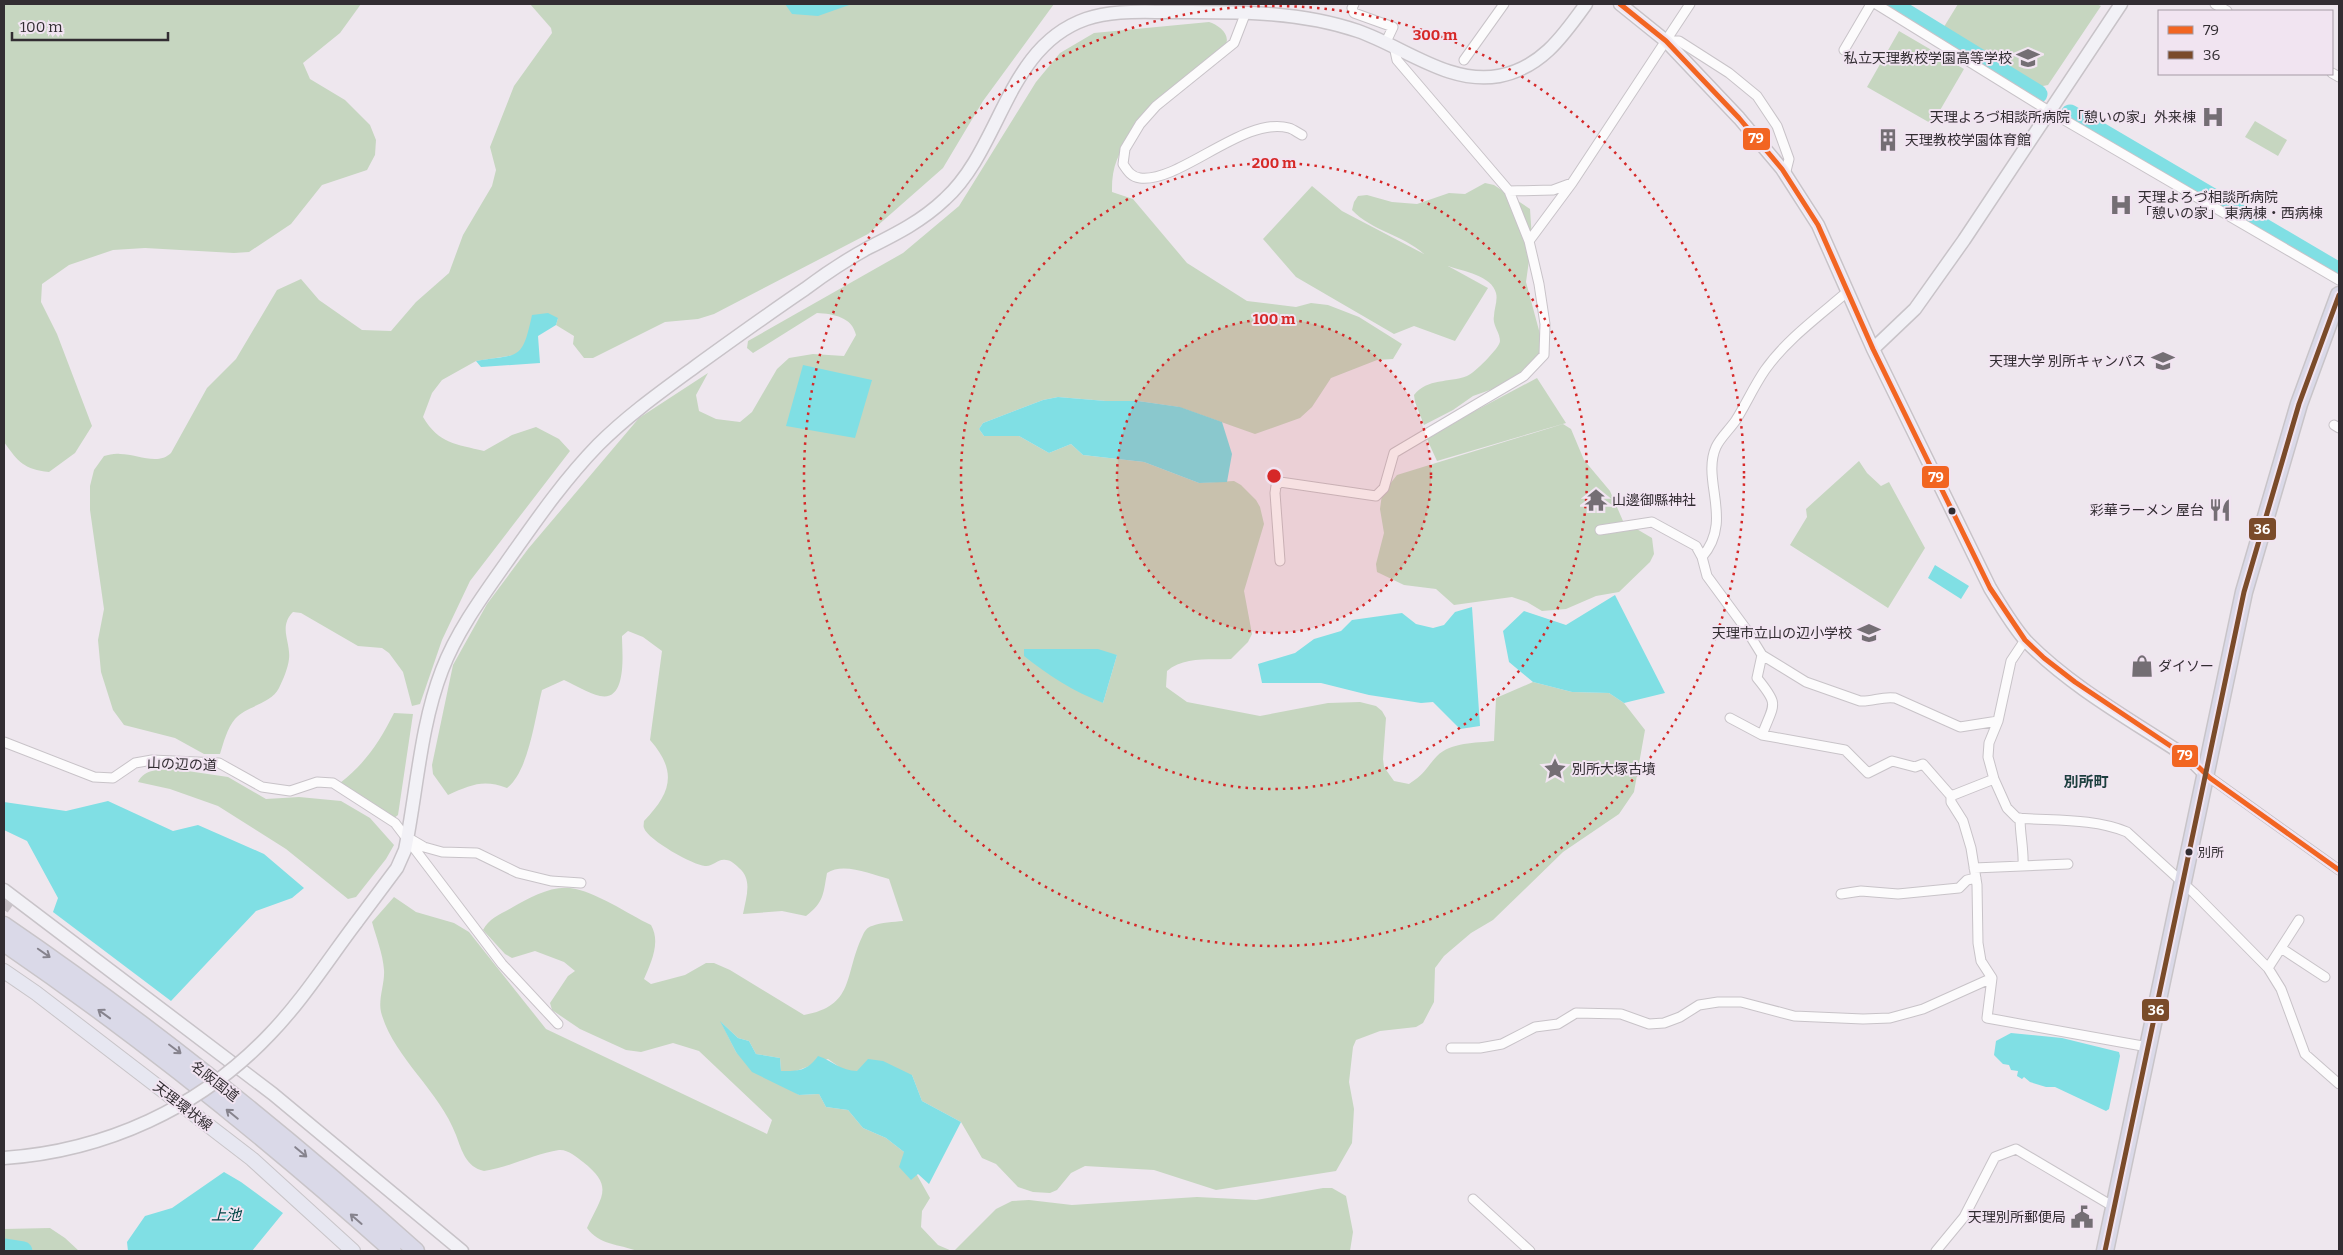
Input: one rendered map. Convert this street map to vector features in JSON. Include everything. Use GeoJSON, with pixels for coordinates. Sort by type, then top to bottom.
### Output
{"type":"FeatureCollection","features":[{"type":"Feature","properties":{"kind":"highway"},"geometry":{"type":"LineString","coordinates":[[2104,1251],[2244,592],[2299,404],[2339,295]]}},
{"type":"Feature","properties":{"kind":"highway","name":"名阪国道"},"geometry":{"type":"LineString","coordinates":[[4,925],[120,1007],[203,1071],[416,1251]]}},
{"type":"Feature","properties":{"kind":"highway","name":"名阪国道"},"geometry":{"type":"LineString","coordinates":[[4,944],[108,1017],[176,1070],[284,1157],[393,1251]]}},
{"type":"Feature","properties":{"kind":"main road","name":"天理環状線"},"geometry":{"type":"LineString","coordinates":[[4,970],[252,1159],[353,1251]]}},
{"type":"Feature","properties":{"kind":"street"},"geometry":{"type":"LineString","coordinates":[[1280,561],[1275,493],[1276,486],[1280,482],[1376,496],[1384,488],[1394,453],[1524,376],[1537,365],[1544,354],[1545,324],[1529,241],[1510,191],[1397,60],[1390,44],[1393,26],[1354,13],[1352,8],[1354,4]]}},
{"type":"Feature","properties":{"kind":"street"},"geometry":{"type":"LineString","coordinates":[[1464,60],[1504,4]]}},
{"type":"Feature","properties":{"kind":"street"},"geometry":{"type":"LineString","coordinates":[[4,1158],[36,1156],[87,1145],[144,1124],[192,1098],[222,1077],[271,1034],[397,868],[408,838],[434,695],[442,668],[471,612],[572,472],[601,442],[666,388],[833,269],[901,232],[931,213],[951,194],[973,166],[1024,68],[1035,53],[1059,32],[1083,20],[1102,14],[1246,12],[1303,17],[1356,30],[1446,71],[1476,78],[1502,76],[1526,67],[1543,57],[1560,40],[1586,4]]}},
{"type":"Feature","properties":{"kind":"street"},"geometry":{"type":"LineString","coordinates":[[1620,4],[1666,41],[1739,118],[1785,175],[1818,225],[1873,349],[1990,588],[2025,640],[2044,658],[2075,682],[2190,759],[2205,774],[2339,870]]}},
{"type":"Feature","properties":{"kind":"street"},"geometry":{"type":"LineString","coordinates":[[1529,241],[1572,183],[1690,4]]}},
{"type":"Feature","properties":{"kind":"street"},"geometry":{"type":"LineString","coordinates":[[1844,50],[1872,4]]}},
{"type":"Feature","properties":{"kind":"street"},"geometry":{"type":"LineString","coordinates":[[1876,4],[2054,104],[2339,280]]}},
{"type":"Feature","properties":{"kind":"street"},"geometry":{"type":"LineString","coordinates":[[1873,349],[1915,309],[1964,240],[2121,4]]}},
{"type":"Feature","properties":{"kind":"street"},"geometry":{"type":"LineString","coordinates":[[2215,4],[2226,10]]}},
{"type":"Feature","properties":{"kind":"street"},"geometry":{"type":"LineString","coordinates":[[1246,12],[1234,43],[1163,100],[1140,124],[1125,149],[1123,164],[1130,174],[1138,178],[1148,178],[1165,174],[1251,132],[1271,127],[1289,128],[1302,135]]}},
{"type":"Feature","properties":{"kind":"street"},"geometry":{"type":"LineString","coordinates":[[1666,41],[1679,41],[1729,72],[1756,96],[1776,126],[1789,159],[1785,175]]}},
{"type":"Feature","properties":{"kind":"street"},"geometry":{"type":"LineString","coordinates":[[1510,191],[1534,192],[1553,190],[1572,183]]}},
{"type":"Feature","properties":{"kind":"street"},"geometry":{"type":"LineString","coordinates":[[1702,557],[1712,546],[1714,536],[1717,503],[1713,463],[1716,448],[1736,419],[1765,370],[1793,340],[1847,292]]}},
{"type":"Feature","properties":{"kind":"street"},"geometry":{"type":"LineString","coordinates":[[1600,530],[1652,522],[1696,546],[1702,557],[1707,576],[1762,654],[1806,682],[1860,701],[1867,702],[1884,696],[1895,698],[1960,726],[1998,721]]}},
{"type":"Feature","properties":{"kind":"street"},"geometry":{"type":"LineString","coordinates":[[2025,640],[2011,660],[1998,721],[1989,750],[1994,779],[2007,808],[2020,818],[2087,822],[2114,827],[2127,832],[2182,882],[2268,968],[2280,989],[2305,1054],[2339,1084]]}},
{"type":"Feature","properties":{"kind":"street"},"geometry":{"type":"LineString","coordinates":[[1762,654],[1758,678],[1772,696],[1774,703],[1762,735]]}},
{"type":"Feature","properties":{"kind":"street"},"geometry":{"type":"LineString","coordinates":[[1730,718],[1762,735],[1838,747],[1845,750],[1868,773],[1892,760],[1915,767],[1923,764],[1952,796]]}},
{"type":"Feature","properties":{"kind":"street","name":"山の辺の道"},"geometry":{"type":"LineString","coordinates":[[4,742],[94,778],[113,778],[135,763],[152,760],[219,763],[262,787],[290,791],[317,782],[333,783],[395,824],[408,838]]}},
{"type":"Feature","properties":{"kind":"street"},"geometry":{"type":"LineString","coordinates":[[1952,796],[1994,779]]}},
{"type":"Feature","properties":{"kind":"street"},"geometry":{"type":"LineString","coordinates":[[1952,796],[1951,802],[1963,820],[1975,873],[1978,943],[1982,961],[1992,978],[1987,1018],[2148,1046]]}},
{"type":"Feature","properties":{"kind":"street"},"geometry":{"type":"LineString","coordinates":[[2020,818],[2020,838],[2024,851],[2023,866]]}},
{"type":"Feature","properties":{"kind":"street"},"geometry":{"type":"LineString","coordinates":[[408,838],[424,847],[442,852],[477,853],[518,874],[551,881],[581,883]]}},
{"type":"Feature","properties":{"kind":"street"},"geometry":{"type":"LineString","coordinates":[[408,838],[502,964],[558,1024]]}},
{"type":"Feature","properties":{"kind":"street"},"geometry":{"type":"LineString","coordinates":[[1842,894],[1861,891],[1898,894],[1959,888],[1975,873],[2023,866],[2068,864]]}},
{"type":"Feature","properties":{"kind":"street"},"geometry":{"type":"LineString","coordinates":[[4,890],[273,1094],[462,1251]]}},
{"type":"Feature","properties":{"kind":"street"},"geometry":{"type":"LineString","coordinates":[[2268,968],[2300,920]]}},
{"type":"Feature","properties":{"kind":"street"},"geometry":{"type":"LineString","coordinates":[[2281,948],[2324,977]]}},
{"type":"Feature","properties":{"kind":"street"},"geometry":{"type":"LineString","coordinates":[[1451,1048],[1480,1048],[1502,1044],[1535,1026],[1558,1024],[1576,1013],[1621,1014],[1649,1024],[1664,1023],[1680,1017],[1699,1005],[1718,1002],[1741,1002],[1794,1016],[1863,1020],[1890,1018],[1923,1010],[1992,978]]}},
{"type":"Feature","properties":{"kind":"street"},"geometry":{"type":"LineString","coordinates":[[1936,1251],[1964,1217],[1996,1157],[2016,1149],[2114,1207]]}},
{"type":"Feature","properties":{"kind":"street"},"geometry":{"type":"LineString","coordinates":[[1473,1199],[1530,1251]]}},
{"type":"Feature","properties":{"kind":"green space"},"geometry":{"type":"Polygon","coordinates":[[[4,4],[361,4],[340,33],[303,63],[310,79],[345,100],[370,125],[376,140],[375,155],[367,170],[322,185],[291,224],[249,252],[234,253],[145,248],[113,250],[69,265],[42,284],[41,302],[57,334],[92,426],[75,453],[49,472],[34,469],[23,464],[4,442],[4,4]]]}},
{"type":"Feature","properties":{"kind":"green space"},"geometry":{"type":"Polygon","coordinates":[[[530,4],[1054,4],[983,101],[943,168],[868,234],[714,314],[698,319],[665,322],[593,358],[584,358],[573,344],[574,336],[556,325],[558,318],[515,355],[476,361],[442,380],[432,393],[423,417],[435,433],[449,442],[484,451],[512,435],[536,427],[559,439],[570,451],[470,581],[442,640],[420,704],[412,706],[403,672],[389,653],[382,648],[358,646],[301,613],[293,612],[286,623],[288,663],[279,688],[270,698],[245,711],[235,719],[224,740],[220,754],[204,754],[175,738],[124,725],[113,710],[101,672],[98,640],[104,609],[90,510],[90,486],[94,470],[104,456],[127,454],[160,459],[171,453],[207,388],[236,359],[277,290],[301,279],[319,300],[362,330],[391,331],[416,302],[449,273],[463,235],[492,186],[496,170],[490,147],[514,86],[552,33],[551,28],[530,4]]]}},
{"type":"Feature","properties":{"kind":"green space","name":"私立天理教校学園高等学校"},"geometry":{"type":"Polygon","coordinates":[[[1958,4],[2096,4],[2101,6],[2048,85],[2038,87],[1942,30],[1958,4]]]}},
{"type":"Feature","properties":{"kind":"green space"},"geometry":{"type":"Polygon","coordinates":[[[1209,22],[1221,28],[1227,39],[1220,51],[1184,78],[1168,100],[1129,140],[1116,161],[1112,192],[1133,199],[1187,263],[1247,301],[1296,307],[1311,303],[1328,305],[1359,317],[1402,344],[1393,359],[1377,360],[1331,378],[1312,407],[1300,418],[1255,434],[1179,407],[1138,401],[1106,401],[1058,397],[1043,400],[983,423],[979,429],[984,436],[1019,436],[1049,453],[1071,444],[1083,455],[1144,462],[1199,483],[1234,481],[1241,485],[1256,500],[1260,507],[1264,524],[1244,591],[1252,634],[1248,642],[1231,659],[1189,661],[1174,666],[1167,671],[1166,687],[1187,702],[1260,716],[1328,703],[1360,702],[1376,706],[1386,718],[1384,767],[1394,781],[1409,784],[1422,774],[1443,751],[1464,744],[1494,741],[1496,698],[1533,682],[1572,692],[1609,693],[1624,703],[1645,730],[1634,792],[1619,814],[1563,852],[1493,920],[1471,933],[1444,956],[1435,968],[1434,1002],[1423,1023],[1416,1027],[1380,1031],[1356,1040],[1353,1047],[1349,1082],[1354,1109],[1352,1143],[1336,1171],[1216,1190],[1154,1170],[1085,1166],[1071,1173],[1057,1190],[1050,1193],[1033,1192],[1018,1187],[996,1164],[982,1158],[961,1122],[922,1101],[912,1075],[845,1071],[828,1059],[796,1071],[781,1071],[780,1058],[756,1054],[749,1041],[738,1038],[721,1022],[736,1052],[799,1095],[819,1094],[826,1107],[848,1110],[863,1128],[886,1138],[904,1152],[930,1198],[922,1211],[921,1227],[938,1245],[952,1251],[637,1251],[603,1241],[592,1234],[587,1228],[602,1193],[599,1178],[593,1171],[575,1156],[562,1150],[540,1154],[503,1167],[484,1171],[473,1166],[466,1158],[439,1103],[395,1044],[381,1012],[380,1002],[384,970],[372,922],[394,897],[416,912],[454,923],[469,932],[546,1029],[767,1134],[772,1120],[699,1051],[673,1043],[641,1052],[626,1050],[580,1029],[552,1010],[550,1003],[568,976],[575,971],[564,962],[535,951],[512,958],[505,954],[483,930],[492,919],[540,893],[562,888],[580,890],[601,898],[651,925],[654,932],[655,945],[644,979],[651,984],[685,975],[706,963],[714,963],[730,970],[804,1015],[820,1011],[832,1004],[840,996],[849,976],[856,951],[867,929],[888,922],[903,921],[889,879],[849,869],[834,870],[827,873],[822,898],[806,916],[782,911],[743,914],[747,895],[747,883],[743,873],[735,864],[730,861],[720,860],[708,866],[699,865],[671,851],[647,833],[644,821],[665,792],[668,772],[665,762],[650,740],[662,651],[643,637],[628,631],[622,636],[622,674],[615,691],[609,696],[595,695],[564,680],[542,690],[526,757],[515,780],[507,788],[499,785],[477,784],[448,795],[433,774],[432,765],[453,665],[487,604],[528,549],[639,418],[708,373],[696,395],[699,411],[716,419],[740,422],[752,412],[777,369],[789,358],[813,354],[844,356],[856,335],[854,329],[846,320],[823,313],[817,313],[753,353],[747,348],[748,341],[903,253],[959,206],[1036,82],[1060,53],[1094,33],[1209,22]],[[1024,649],[1103,703],[1117,655],[1024,649]]]}},
{"type":"Feature","properties":{"kind":"green space"},"geometry":{"type":"Polygon","coordinates":[[[1899,31],[1964,69],[1932,124],[1867,87],[1899,31]]]}},
{"type":"Feature","properties":{"kind":"green space"},"geometry":{"type":"Polygon","coordinates":[[[2255,121],[2287,140],[2278,156],[2245,137],[2255,121]]]}},
{"type":"Feature","properties":{"kind":"green space"},"geometry":{"type":"Polygon","coordinates":[[[1485,183],[1494,185],[1530,209],[1532,239],[1526,282],[1544,349],[1537,364],[1504,385],[1473,396],[1453,410],[1424,425],[1414,395],[1432,383],[1467,376],[1486,360],[1499,344],[1500,338],[1494,319],[1497,299],[1496,293],[1489,282],[1476,275],[1448,266],[1488,288],[1455,341],[1414,326],[1394,334],[1296,277],[1263,239],[1312,186],[1342,211],[1424,254],[1407,242],[1369,223],[1352,210],[1358,196],[1367,195],[1392,202],[1417,204],[1449,193],[1465,194],[1485,183]]]}},
{"type":"Feature","properties":{"kind":"green space"},"geometry":{"type":"Polygon","coordinates":[[[1537,378],[1566,423],[1437,461],[1426,437],[1537,378]]]}},
{"type":"Feature","properties":{"kind":"green space"},"geometry":{"type":"Polygon","coordinates":[[[1563,424],[1571,429],[1584,460],[1610,491],[1623,521],[1652,538],[1654,554],[1650,562],[1619,592],[1596,596],[1566,609],[1542,611],[1527,602],[1512,597],[1454,605],[1436,589],[1404,585],[1377,572],[1376,564],[1384,533],[1380,509],[1382,494],[1397,475],[1563,424]]]}},
{"type":"Feature","properties":{"kind":"green space"},"geometry":{"type":"Polygon","coordinates":[[[1859,461],[1867,473],[1881,486],[1889,482],[1925,548],[1888,608],[1790,545],[1807,517],[1806,509],[1859,461]]]}},
{"type":"Feature","properties":{"kind":"green space"},"geometry":{"type":"Polygon","coordinates":[[[394,713],[413,714],[398,815],[393,819],[340,783],[357,768],[371,751],[394,713]]]}},
{"type":"Feature","properties":{"kind":"green space"},"geometry":{"type":"Polygon","coordinates":[[[174,769],[228,777],[266,799],[299,797],[341,801],[370,818],[394,845],[386,859],[356,897],[348,899],[286,849],[218,806],[170,789],[138,782],[141,777],[149,772],[174,769]]]}},
{"type":"Feature","properties":{"kind":"green space"},"geometry":{"type":"Polygon","coordinates":[[[1332,1188],[1346,1196],[1353,1232],[1350,1251],[954,1251],[996,1209],[1012,1201],[1029,1200],[1072,1205],[1197,1197],[1256,1200],[1332,1188]]]}},
{"type":"Feature","properties":{"kind":"green space"},"geometry":{"type":"Polygon","coordinates":[[[50,1228],[79,1251],[4,1251],[4,1229],[50,1228]]]}},
{"type":"Feature","properties":{"kind":"water"},"geometry":{"type":"Polygon","coordinates":[[[785,4],[852,4],[818,16],[792,14],[785,4]]]}},
{"type":"Feature","properties":{"kind":"water"},"geometry":{"type":"Polygon","coordinates":[[[548,313],[558,318],[556,325],[538,336],[540,363],[481,367],[476,361],[517,353],[525,341],[532,315],[548,313]]]}},
{"type":"Feature","properties":{"kind":"water"},"geometry":{"type":"Polygon","coordinates":[[[803,365],[872,380],[855,438],[786,426],[803,365]]]}},
{"type":"Feature","properties":{"kind":"water"},"geometry":{"type":"Polygon","coordinates":[[[1058,397],[1106,401],[1138,401],[1180,407],[1222,422],[1232,454],[1227,482],[1199,483],[1144,462],[1083,455],[1071,444],[1049,453],[1019,436],[984,436],[979,429],[983,423],[1043,400],[1058,397]]]}},
{"type":"Feature","properties":{"kind":"water"},"geometry":{"type":"Polygon","coordinates":[[[1935,565],[1969,586],[1961,599],[1928,578],[1935,565]]]}},
{"type":"Feature","properties":{"kind":"water"},"geometry":{"type":"Polygon","coordinates":[[[1615,595],[1665,693],[1624,703],[1609,693],[1572,692],[1533,682],[1509,662],[1503,631],[1524,611],[1566,625],[1615,595]]]}},
{"type":"Feature","properties":{"kind":"water"},"geometry":{"type":"Polygon","coordinates":[[[1472,607],[1480,726],[1460,729],[1433,702],[1421,703],[1369,695],[1321,683],[1262,683],[1258,664],[1295,653],[1314,639],[1341,631],[1352,620],[1402,613],[1416,624],[1433,628],[1444,625],[1455,612],[1472,607]]]}},
{"type":"Feature","properties":{"kind":"water"},"geometry":{"type":"Polygon","coordinates":[[[1024,649],[1098,649],[1117,655],[1103,703],[1071,688],[1043,670],[1024,656],[1024,649]]]}},
{"type":"Feature","properties":{"kind":"water"},"geometry":{"type":"Polygon","coordinates":[[[108,801],[173,831],[198,825],[264,854],[304,888],[292,898],[256,911],[171,1001],[53,912],[58,898],[27,841],[4,830],[4,802],[66,811],[108,801]]]}},
{"type":"Feature","properties":{"kind":"water"},"geometry":{"type":"Polygon","coordinates":[[[720,1021],[738,1038],[749,1041],[756,1054],[780,1058],[781,1071],[802,1069],[810,1065],[818,1056],[851,1071],[857,1071],[868,1059],[883,1061],[912,1075],[922,1101],[961,1122],[929,1184],[918,1174],[911,1180],[899,1167],[904,1152],[886,1138],[863,1128],[848,1110],[826,1107],[819,1094],[799,1095],[752,1072],[736,1052],[720,1021]]]}},
{"type":"Feature","properties":{"kind":"water"},"geometry":{"type":"Polygon","coordinates":[[[2011,1033],[2062,1038],[2119,1052],[2120,1056],[2109,1109],[2106,1111],[2055,1087],[2046,1087],[2030,1082],[2024,1077],[2022,1079],[2017,1076],[2018,1071],[2011,1070],[2009,1065],[2003,1064],[1994,1055],[1996,1041],[2011,1033]]]}},
{"type":"Feature","properties":{"kind":"water","name":"上池"},"geometry":{"type":"Polygon","coordinates":[[[224,1172],[283,1213],[252,1251],[128,1251],[127,1242],[145,1216],[172,1208],[224,1172]]]}},
{"type":"Feature","properties":{"kind":"waterway"},"geometry":{"type":"LineString","coordinates":[[1891,4],[2038,94]]}},
{"type":"Feature","properties":{"kind":"waterway"},"geometry":{"type":"LineString","coordinates":[[2070,114],[2339,272]]}},
{"type":"Feature","properties":{"kind":"waterway"},"geometry":{"type":"LineString","coordinates":[[4,1248],[23,1251]]}},
{"type":"Feature","properties":{"kind":"tunnel"},"geometry":{"type":"LineString","coordinates":[[4,910],[13,897]]}},
{"type":"Feature","properties":{"kind":"transit line","name":"79"},"geometry":{"type":"LineString","coordinates":[[1620,4],[1666,41],[1739,118],[1782,169],[1818,225],[1873,349],[1990,588],[2025,640],[2044,658],[2075,682],[2190,759],[2210,778],[2339,870]]}},
{"type":"Feature","properties":{"kind":"transit line","name":"36"},"geometry":{"type":"LineString","coordinates":[[2105,1251],[2244,592],[2299,404],[2339,295]]}},
{"type":"Feature","properties":{"kind":"place","name":"私立天理教校学園高等学校"},"geometry":{"type":"Point","coordinates":[2028,58]}},
{"type":"Feature","properties":{"kind":"place","name":"天理よろづ相談所病院「憩いの家」外来棟"},"geometry":{"type":"Point","coordinates":[2213,117]}},
{"type":"Feature","properties":{"kind":"place","name":"天理教校学園体育館"},"geometry":{"type":"Point","coordinates":[1888,140]}},
{"type":"Feature","properties":{"kind":"place","name":"天理よろづ相談所病院 「憩いの家」 東病棟・西病棟"},"geometry":{"type":"Point","coordinates":[2121,205]}},
{"type":"Feature","properties":{"kind":"place","name":"天理大学 別所キャンパス"},"geometry":{"type":"Point","coordinates":[2163,361]}},
{"type":"Feature","properties":{"kind":"place","name":"山邊御縣神社"},"geometry":{"type":"Point","coordinates":[1596,500]}},
{"type":"Feature","properties":{"kind":"place","name":"彩華ラーメン 屋台"},"geometry":{"type":"Point","coordinates":[2220,510]}},
{"type":"Feature","properties":{"kind":"place","name":"天理市立山の辺小学校"},"geometry":{"type":"Point","coordinates":[1869,633]}},
{"type":"Feature","properties":{"kind":"place","name":"ダイソー"},"geometry":{"type":"Point","coordinates":[2142,666]}},
{"type":"Feature","properties":{"kind":"place","name":"別所大塚古墳"},"geometry":{"type":"Point","coordinates":[1555,769]}},
{"type":"Feature","properties":{"kind":"place","name":"別所"},"geometry":{"type":"Point","coordinates":[2189,852]}},
{"type":"Feature","properties":{"kind":"place","name":"天理別所郵便局"},"geometry":{"type":"Point","coordinates":[2082,1217]}},
{"type":"Feature","properties":{"kind":"district","name":"別所町"},"geometry":{"type":"Point","coordinates":[2086,782]}}]}
